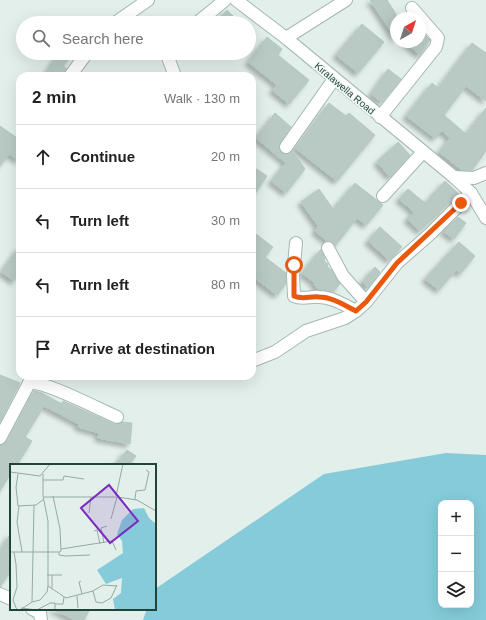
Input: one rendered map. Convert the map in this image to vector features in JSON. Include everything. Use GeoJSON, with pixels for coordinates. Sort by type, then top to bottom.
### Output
{"type":"FeatureCollection","features":[{"type":"Feature","properties":{"kind":"street"},"geometry":{"type":"LineString","coordinates":[[125,16],[148,0]]}},
{"type":"Feature","properties":{"kind":"street"},"geometry":{"type":"LineString","coordinates":[[206,16],[225,0]]}},
{"type":"Feature","properties":{"kind":"street","name":"Kiralawella Road"},"geometry":{"type":"LineString","coordinates":[[236,0],[286,38],[454,177],[471,193],[486,218]]}},
{"type":"Feature","properties":{"kind":"street"},"geometry":{"type":"LineString","coordinates":[[286,38],[346,0]]}},
{"type":"Feature","properties":{"kind":"street"},"geometry":{"type":"LineString","coordinates":[[380,117],[436,47],[438,38],[412,8]]}},
{"type":"Feature","properties":{"kind":"street"},"geometry":{"type":"LineString","coordinates":[[73,72],[82,60]]}},
{"type":"Feature","properties":{"kind":"street"},"geometry":{"type":"LineString","coordinates":[[169,60],[173,72]]}},
{"type":"Feature","properties":{"kind":"street"},"geometry":{"type":"LineString","coordinates":[[286,147],[334,78]]}},
{"type":"Feature","properties":{"kind":"street"},"geometry":{"type":"LineString","coordinates":[[383,196],[423,152]]}},
{"type":"Feature","properties":{"kind":"street"},"geometry":{"type":"LineString","coordinates":[[454,177],[474,178],[486,174]]}},
{"type":"Feature","properties":{"kind":"street"},"geometry":{"type":"LineString","coordinates":[[256,359],[275,352],[306,331],[345,318],[356,311],[366,302],[397,263],[430,234],[471,193]]}},
{"type":"Feature","properties":{"kind":"street"},"geometry":{"type":"LineString","coordinates":[[296,243],[293,276],[294,296],[299,298],[320,296],[338,301],[356,311]]}},
{"type":"Feature","properties":{"kind":"street"},"geometry":{"type":"LineString","coordinates":[[328,248],[343,276],[366,302]]}},
{"type":"Feature","properties":{"kind":"street"},"geometry":{"type":"LineString","coordinates":[[0,438],[29,383],[34,382],[59,391],[117,417]]}},
{"type":"Feature","properties":{"kind":"street"},"geometry":{"type":"LineString","coordinates":[[0,594],[10,599]]}},
{"type":"Feature","properties":{"kind":"street"},"geometry":{"type":"LineString","coordinates":[[34,610],[40,613],[41,620]]}},
{"type":"Feature","properties":{"kind":"water"},"geometry":{"type":"Polygon","coordinates":[[[446,453],[486,455],[486,620],[143,620],[147,610],[156,610],[156,588],[324,474],[446,453]]]}},
{"type":"Feature","properties":{"kind":"building"},"geometry":{"type":"Polygon","coordinates":[[[370,0],[387,0],[395,12],[390,12],[390,30],[370,0]]]}},
{"type":"Feature","properties":{"kind":"building"},"geometry":{"type":"Polygon","coordinates":[[[227,10],[233,16],[221,16],[227,10]]]}},
{"type":"Feature","properties":{"kind":"building"},"geometry":{"type":"Polygon","coordinates":[[[362,24],[384,42],[358,73],[336,55],[362,24]]]}},
{"type":"Feature","properties":{"kind":"building"},"geometry":{"type":"Polygon","coordinates":[[[426,36],[430,40],[426,46],[426,36]]]}},
{"type":"Feature","properties":{"kind":"building"},"geometry":{"type":"Polygon","coordinates":[[[267,37],[282,49],[278,55],[309,80],[289,104],[272,90],[277,85],[248,62],[250,60],[256,60],[256,51],[267,37]]]}},
{"type":"Feature","properties":{"kind":"building"},"geometry":{"type":"Polygon","coordinates":[[[472,43],[486,53],[486,101],[466,86],[444,115],[466,134],[486,108],[486,151],[472,170],[462,170],[439,152],[450,138],[442,131],[435,138],[406,116],[432,83],[438,88],[472,43]]]}},
{"type":"Feature","properties":{"kind":"building"},"geometry":{"type":"Polygon","coordinates":[[[412,48],[425,48],[420,55],[412,48]]]}},
{"type":"Feature","properties":{"kind":"building"},"geometry":{"type":"Polygon","coordinates":[[[54,60],[68,60],[63,66],[66,68],[64,72],[47,72],[54,60]]]}},
{"type":"Feature","properties":{"kind":"building"},"geometry":{"type":"Polygon","coordinates":[[[388,69],[401,79],[382,102],[371,94],[388,69]]]}},
{"type":"Feature","properties":{"kind":"building"},"geometry":{"type":"Polygon","coordinates":[[[329,103],[346,116],[349,113],[375,135],[337,181],[295,148],[329,103]]]}},
{"type":"Feature","properties":{"kind":"building"},"geometry":{"type":"Polygon","coordinates":[[[275,113],[291,127],[280,143],[279,150],[286,154],[293,151],[305,169],[286,193],[271,181],[286,163],[256,138],[275,113]]]}},
{"type":"Feature","properties":{"kind":"building"},"geometry":{"type":"Polygon","coordinates":[[[0,126],[16,137],[16,158],[9,154],[0,166],[0,126]]]}},
{"type":"Feature","properties":{"kind":"building"},"geometry":{"type":"Polygon","coordinates":[[[398,142],[410,155],[390,177],[377,162],[398,142]]]}},
{"type":"Feature","properties":{"kind":"building"},"geometry":{"type":"Polygon","coordinates":[[[256,169],[267,176],[256,192],[256,169]]]}},
{"type":"Feature","properties":{"kind":"building"},"geometry":{"type":"Polygon","coordinates":[[[445,181],[459,194],[420,231],[407,219],[414,212],[399,199],[408,189],[425,203],[445,181]]]}},
{"type":"Feature","properties":{"kind":"building"},"geometry":{"type":"Polygon","coordinates":[[[355,183],[383,205],[366,225],[357,218],[335,246],[332,242],[327,241],[315,231],[318,226],[301,202],[319,189],[333,209],[355,183]]]}},
{"type":"Feature","properties":{"kind":"building"},"geometry":{"type":"Polygon","coordinates":[[[458,217],[466,223],[454,239],[443,231],[458,217]]]}},
{"type":"Feature","properties":{"kind":"building"},"geometry":{"type":"Polygon","coordinates":[[[380,227],[402,247],[389,260],[368,241],[380,227]]]}},
{"type":"Feature","properties":{"kind":"building"},"geometry":{"type":"Polygon","coordinates":[[[256,234],[273,247],[265,257],[286,273],[286,284],[277,295],[256,279],[256,234]]]}},
{"type":"Feature","properties":{"kind":"building"},"geometry":{"type":"Polygon","coordinates":[[[459,242],[475,256],[460,274],[456,270],[439,290],[425,279],[459,242]]]}},
{"type":"Feature","properties":{"kind":"building"},"geometry":{"type":"Polygon","coordinates":[[[321,249],[325,259],[324,261],[328,264],[327,266],[340,284],[333,292],[319,289],[314,285],[315,283],[302,273],[321,249]]]}},
{"type":"Feature","properties":{"kind":"building"},"geometry":{"type":"Polygon","coordinates":[[[16,251],[16,278],[14,281],[1,272],[16,251]]]}},
{"type":"Feature","properties":{"kind":"building"},"geometry":{"type":"Polygon","coordinates":[[[375,267],[380,272],[368,288],[362,282],[375,267]]]}},
{"type":"Feature","properties":{"kind":"building"},"geometry":{"type":"Polygon","coordinates":[[[0,375],[20,383],[0,422],[0,375]]]}},
{"type":"Feature","properties":{"kind":"building"},"geometry":{"type":"Polygon","coordinates":[[[34,391],[42,393],[62,404],[63,401],[114,424],[122,422],[132,423],[130,444],[98,438],[99,433],[78,427],[79,424],[44,406],[25,437],[32,441],[18,464],[10,464],[10,475],[0,491],[0,445],[7,442],[34,391]]]}},
{"type":"Feature","properties":{"kind":"building"},"geometry":{"type":"Polygon","coordinates":[[[127,450],[136,456],[130,464],[116,464],[127,450]]]}},
{"type":"Feature","properties":{"kind":"building"},"geometry":{"type":"Polygon","coordinates":[[[10,535],[10,572],[0,587],[0,551],[10,535]]]}},
{"type":"Feature","properties":{"kind":"building"},"geometry":{"type":"Polygon","coordinates":[[[54,610],[89,610],[84,620],[75,620],[54,610]]]}},
{"type":"Feature","properties":{"kind":"route"},"geometry":{"type":"LineString","coordinates":[[294,265],[294,296],[299,298],[320,296],[338,301],[356,311],[366,302],[397,263],[430,234],[461,203]]}}]}
